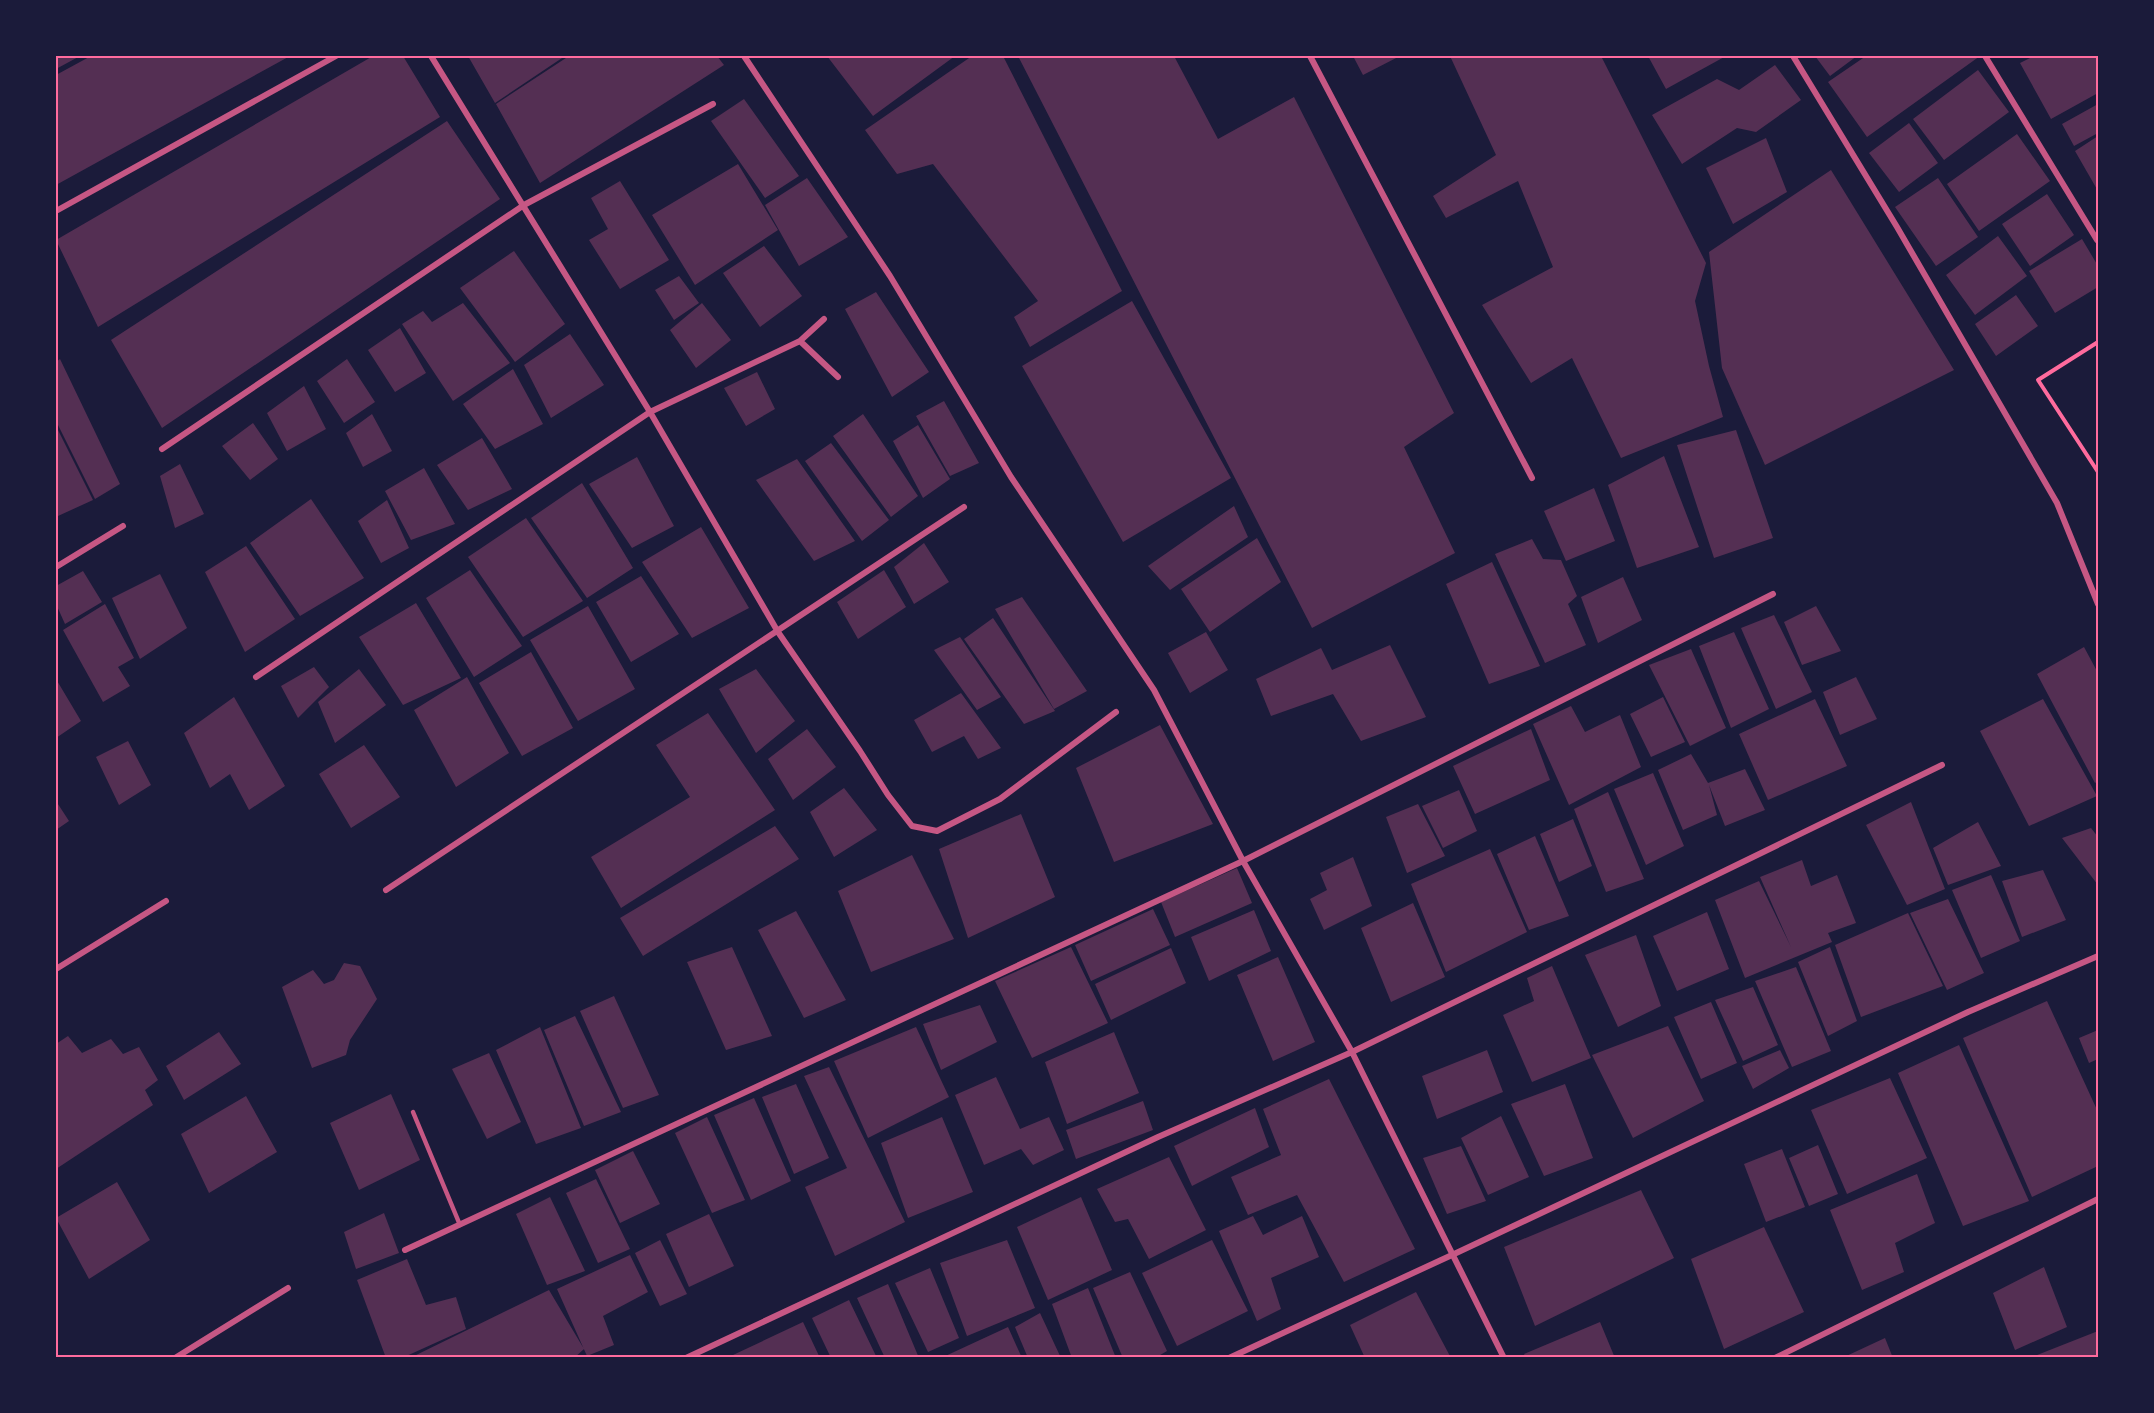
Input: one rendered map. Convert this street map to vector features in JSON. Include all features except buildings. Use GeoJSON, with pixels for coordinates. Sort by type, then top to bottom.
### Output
{"type":"FeatureCollection","features":[{"type":"Feature","properties":{"kind":"street"},"geometry":{"type":"LineString","coordinates":[[56,211],[336,56]]}},
{"type":"Feature","properties":{"kind":"street"},"geometry":{"type":"LineString","coordinates":[[431,56],[650,412],[777,632],[888,795],[912,826],[937,831],[1000,799],[1116,712]]}},
{"type":"Feature","properties":{"kind":"street"},"geometry":{"type":"LineString","coordinates":[[744,56],[890,276],[1011,477],[1154,690],[1243,861],[1352,1052],[1504,1358]]}},
{"type":"Feature","properties":{"kind":"street"},"geometry":{"type":"LineString","coordinates":[[1310,56],[1532,478]]}},
{"type":"Feature","properties":{"kind":"street"},"geometry":{"type":"LineString","coordinates":[[1793,56],[1897,227],[2057,503],[2098,603]]}},
{"type":"Feature","properties":{"kind":"street"},"geometry":{"type":"LineString","coordinates":[[1985,56],[2097,240]]}},
{"type":"Feature","properties":{"kind":"street"},"geometry":{"type":"LineString","coordinates":[[162,449],[524,205],[713,104]]}},
{"type":"Feature","properties":{"kind":"street"},"geometry":{"type":"LineString","coordinates":[[256,677],[650,412],[800,341],[824,319]]}},
{"type":"Feature","properties":{"kind":"street"},"geometry":{"type":"LineString","coordinates":[[800,341],[838,377]]}},
{"type":"Feature","properties":{"kind":"street"},"geometry":{"type":"LineString","coordinates":[[386,890],[964,507]]}},
{"type":"Feature","properties":{"kind":"street"},"geometry":{"type":"LineString","coordinates":[[56,567],[123,526]]}},
{"type":"Feature","properties":{"kind":"street"},"geometry":{"type":"LineString","coordinates":[[405,1250],[1243,861],[1773,594]]}},
{"type":"Feature","properties":{"kind":"street"},"geometry":{"type":"LineString","coordinates":[[687,1358],[1137,1147],[1352,1052],[1942,765]]}},
{"type":"Feature","properties":{"kind":"street"},"geometry":{"type":"LineString","coordinates":[[56,969],[166,901]]}},
{"type":"Feature","properties":{"kind":"street"},"geometry":{"type":"LineString","coordinates":[[1229,1358],[1968,1012],[2098,956]]}},
{"type":"Feature","properties":{"kind":"street"},"geometry":{"type":"LineString","coordinates":[[1775,1358],[2098,1199]]}},
{"type":"Feature","properties":{"kind":"street"},"geometry":{"type":"LineString","coordinates":[[175,1358],[288,1288]]}},
{"type":"Feature","properties":{"kind":"lane"},"geometry":{"type":"LineString","coordinates":[[413,1112],[460,1225]]}},
{"type":"Feature","properties":{"kind":"path"},"geometry":{"type":"LineString","coordinates":[[2098,342],[2038,380],[2098,472]]}}]}
